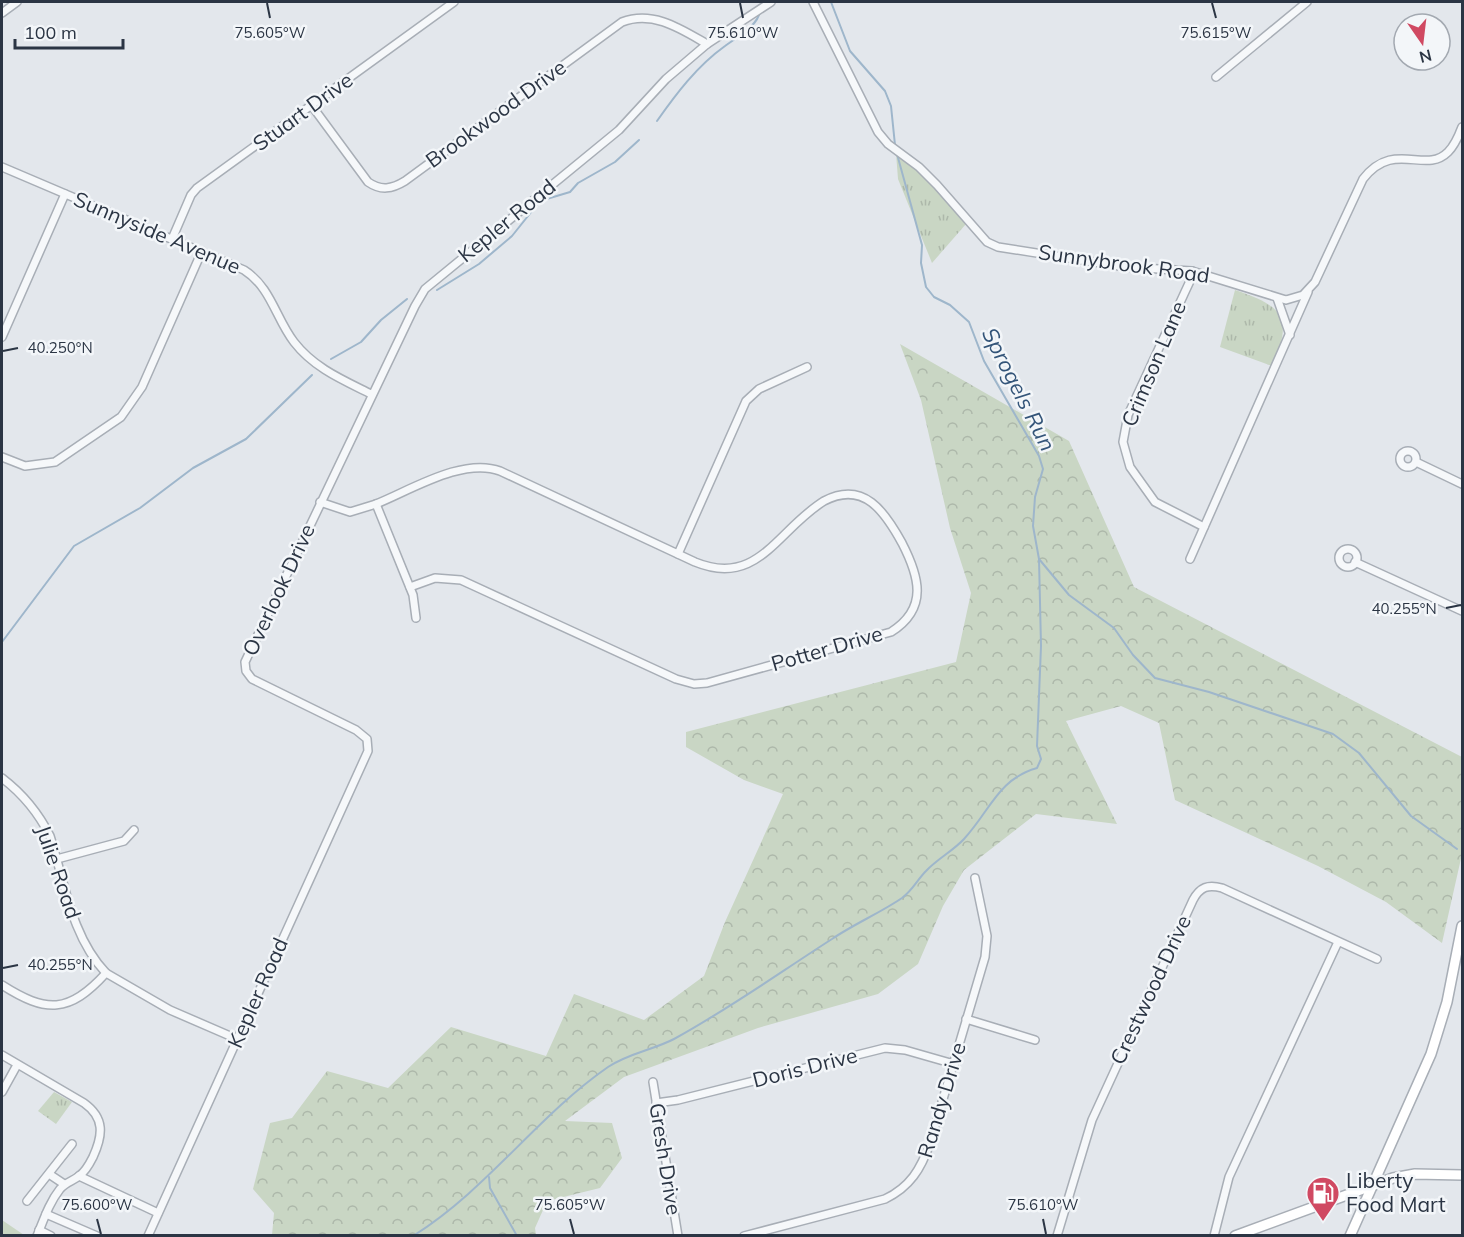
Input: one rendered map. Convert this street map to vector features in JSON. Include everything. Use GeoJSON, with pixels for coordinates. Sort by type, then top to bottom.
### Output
{"type":"FeatureCollection","features":[{"type":"Feature","properties":{"kind":"street"},"geometry":{"type":"LineString","coordinates":[[2,13],[16,2]]}},
{"type":"Feature","properties":{"kind":"street","name":"Stuart Drive"},"geometry":{"type":"LineString","coordinates":[[172,239],[195,191],[454,2]]}},
{"type":"Feature","properties":{"kind":"street","name":"Sunnybrook Road"},"geometry":{"type":"LineString","coordinates":[[813,2],[873,124],[888,144],[937,185],[994,246],[1126,267],[1191,271],[1223,278],[1277,298]]}},
{"type":"Feature","properties":{"kind":"street"},"geometry":{"type":"LineString","coordinates":[[1216,77],[1306,2]]}},
{"type":"Feature","properties":{"kind":"street","name":"Kepler Road"},"geometry":{"type":"LineString","coordinates":[[320,502],[371,394],[425,289],[618,130],[666,79],[707,44],[768,4]]}},
{"type":"Feature","properties":{"kind":"street","name":"Brookwood Drive"},"geometry":{"type":"LineString","coordinates":[[312,106],[368,182],[378,187],[389,188],[412,175],[622,22],[635,18],[650,18],[670,24],[707,44]]}},
{"type":"Feature","properties":{"kind":"street"},"geometry":{"type":"LineString","coordinates":[[1190,559],[1310,289],[1363,180],[1372,169],[1391,158],[1428,160],[1440,157],[1450,149],[1462,127]]}},
{"type":"Feature","properties":{"kind":"street","name":"Sunnyside Avenue"},"geometry":{"type":"LineString","coordinates":[[2,167],[202,251],[252,275],[270,298],[290,336],[305,354],[332,375],[371,394]]}},
{"type":"Feature","properties":{"kind":"street"},"geometry":{"type":"LineString","coordinates":[[2,337],[65,194]]}},
{"type":"Feature","properties":{"kind":"street"},"geometry":{"type":"LineString","coordinates":[[2,457],[25,466],[56,462],[120,417],[142,387],[202,251]]}},
{"type":"Feature","properties":{"kind":"street","name":"Crimson Lane"},"geometry":{"type":"LineString","coordinates":[[1191,271],[1190,281],[1128,415],[1123,437],[1130,467],[1150,496],[1166,509],[1204,527]]}},
{"type":"Feature","properties":{"kind":"street"},"geometry":{"type":"LineString","coordinates":[[1290,334],[1277,298],[1298,298],[1310,289]]}},
{"type":"Feature","properties":{"kind":"street"},"geometry":{"type":"LineString","coordinates":[[678,554],[746,401],[759,389],[807,367]]}},
{"type":"Feature","properties":{"kind":"street"},"geometry":{"type":"LineString","coordinates":[[1416,462],[1462,484]]}},
{"type":"Feature","properties":{"kind":"street","name":"Potter Drive"},"geometry":{"type":"LineString","coordinates":[[320,502],[350,512],[376,504],[462,469],[485,466],[716,570],[738,569],[756,559],[820,503],[838,496],[855,496],[877,505],[889,519],[914,570],[917,599],[901,625],[884,634],[714,681],[694,684],[676,680],[461,580],[435,578],[410,587]]}},
{"type":"Feature","properties":{"kind":"street","name":"Overlook Drive"},"geometry":{"type":"LineString","coordinates":[[320,502],[256,635],[245,667],[250,677],[261,685],[356,730],[366,739],[369,751]]}},
{"type":"Feature","properties":{"kind":"street"},"geometry":{"type":"LineString","coordinates":[[376,504],[410,587],[416,618]]}},
{"type":"Feature","properties":{"kind":"street"},"geometry":{"type":"LineString","coordinates":[[1356,562],[1462,611]]}},
{"type":"Feature","properties":{"kind":"street","name":"Kepler Road"},"geometry":{"type":"LineString","coordinates":[[148,1236],[369,751]]}},
{"type":"Feature","properties":{"kind":"street","name":"Julie Road"},"geometry":{"type":"LineString","coordinates":[[2,779],[36,811],[50,836],[80,937],[90,954],[106,973]]}},
{"type":"Feature","properties":{"kind":"street"},"geometry":{"type":"LineString","coordinates":[[57,859],[124,841],[134,830]]}},
{"type":"Feature","properties":{"kind":"street","name":"Randy Drive"},"geometry":{"type":"LineString","coordinates":[[744,1236],[871,1204],[905,1187],[922,1166],[987,946],[975,878]]}},
{"type":"Feature","properties":{"kind":"street","name":"Crestwood Drive"},"geometry":{"type":"LineString","coordinates":[[1057,1236],[1092,1120],[1197,892],[1206,886],[1222,888],[1377,959]]}},
{"type":"Feature","properties":{"kind":"street"},"geometry":{"type":"LineString","coordinates":[[1350,1236],[1431,1054],[1447,1002],[1462,926]]}},
{"type":"Feature","properties":{"kind":"street"},"geometry":{"type":"LineString","coordinates":[[1214,1236],[1229,1177],[1338,942]]}},
{"type":"Feature","properties":{"kind":"street"},"geometry":{"type":"LineString","coordinates":[[2,985],[35,1003],[59,1005],[79,999],[106,973],[170,1010],[237,1039]]}},
{"type":"Feature","properties":{"kind":"street"},"geometry":{"type":"LineString","coordinates":[[966,1019],[1035,1040]]}},
{"type":"Feature","properties":{"kind":"street","name":"Doris Drive"},"geometry":{"type":"LineString","coordinates":[[656,1103],[678,1100],[885,1048],[902,1049],[954,1064]]}},
{"type":"Feature","properties":{"kind":"street"},"geometry":{"type":"LineString","coordinates":[[2,1055],[84,1103],[99,1118],[101,1133],[99,1142],[88,1166],[79,1176],[64,1184],[46,1214],[38,1233],[51,1236]]}},
{"type":"Feature","properties":{"kind":"street"},"geometry":{"type":"LineString","coordinates":[[2,1092],[17,1065]]}},
{"type":"Feature","properties":{"kind":"street","name":"Gresh Drive"},"geometry":{"type":"LineString","coordinates":[[653,1082],[678,1236]]}},
{"type":"Feature","properties":{"kind":"street"},"geometry":{"type":"LineString","coordinates":[[27,1201],[72,1144]]}},
{"type":"Feature","properties":{"kind":"street"},"geometry":{"type":"LineString","coordinates":[[49,1174],[64,1184]]}},
{"type":"Feature","properties":{"kind":"street"},"geometry":{"type":"LineString","coordinates":[[1235,1236],[1373,1184],[1406,1175],[1462,1175]]}},
{"type":"Feature","properties":{"kind":"street"},"geometry":{"type":"LineString","coordinates":[[79,1176],[158,1213]]}},
{"type":"Feature","properties":{"kind":"street"},"geometry":{"type":"LineString","coordinates":[[46,1214],[97,1236]]}},
{"type":"Feature","properties":{"kind":"green space"},"geometry":{"type":"Polygon","coordinates":[[[896,153],[924,176],[966,224],[932,263],[898,179],[896,153]]]}},
{"type":"Feature","properties":{"kind":"green space"},"geometry":{"type":"Polygon","coordinates":[[[1235,290],[1264,302],[1274,308],[1280,316],[1283,325],[1282,336],[1272,366],[1220,347],[1235,290]]]}},
{"type":"Feature","properties":{"kind":"green space"},"geometry":{"type":"Polygon","coordinates":[[[900,344],[1069,441],[1134,587],[1462,757],[1462,854],[1442,943],[1386,902],[1318,866],[1175,800],[1159,723],[1121,706],[1066,721],[1117,824],[1036,814],[964,870],[943,906],[918,964],[878,994],[758,1028],[624,1077],[565,1121],[612,1123],[622,1158],[600,1188],[547,1201],[535,1228],[536,1235],[272,1235],[274,1213],[253,1189],[270,1123],[292,1118],[327,1071],[388,1088],[451,1027],[546,1056],[574,994],[644,1020],[704,976],[725,922],[783,794],[744,780],[686,747],[686,732],[956,662],[971,593],[950,528],[921,400],[900,344]]]}},
{"type":"Feature","properties":{"kind":"green space"},"geometry":{"type":"Polygon","coordinates":[[[54,1092],[72,1102],[56,1124],[38,1111],[54,1092]]]}},
{"type":"Feature","properties":{"kind":"green space"},"geometry":{"type":"Polygon","coordinates":[[[2,1220],[24,1235],[2,1235],[2,1220]]]}},
{"type":"Feature","properties":{"kind":"waterway","name":"Sprogels Run"},"geometry":{"type":"LineString","coordinates":[[831,2],[850,51],[885,91],[891,106],[895,145]]}},
{"type":"Feature","properties":{"kind":"waterway"},"geometry":{"type":"LineString","coordinates":[[657,121],[696,71],[751,26],[760,11]]}},
{"type":"Feature","properties":{"kind":"waterway"},"geometry":{"type":"LineString","coordinates":[[437,290],[479,264],[512,236],[540,201],[570,192],[578,183],[615,162],[639,140]]}},
{"type":"Feature","properties":{"kind":"waterway","name":"Sprogels Run"},"geometry":{"type":"LineString","coordinates":[[897,154],[922,245],[921,263],[926,287],[934,297],[950,305],[969,322],[984,361],[1039,456],[1043,469],[1035,497],[1033,526],[1039,559],[1069,595],[1114,628],[1133,655],[1155,678],[1209,692],[1333,734],[1359,753],[1411,816],[1457,849]]}},
{"type":"Feature","properties":{"kind":"waterway"},"geometry":{"type":"LineString","coordinates":[[331,359],[361,342],[381,320],[407,299]]}},
{"type":"Feature","properties":{"kind":"waterway"},"geometry":{"type":"LineString","coordinates":[[2,642],[74,546],[140,508],[193,468],[246,439],[312,375]]}},
{"type":"Feature","properties":{"kind":"waterway"},"geometry":{"type":"LineString","coordinates":[[413,1236],[465,1197],[558,1108],[608,1067],[624,1058],[674,1039],[840,934],[902,898],[930,867],[964,839],[1004,788],[1024,773],[1037,768],[1041,759],[1037,746],[1041,646],[1039,559]]}},
{"type":"Feature","properties":{"kind":"waterway"},"geometry":{"type":"LineString","coordinates":[[489,1177],[490,1188],[517,1236]]}},
{"type":"Feature","properties":{"kind":"place","name":"Liberty Food Mart"},"geometry":{"type":"Point","coordinates":[1323,1222]}}]}
